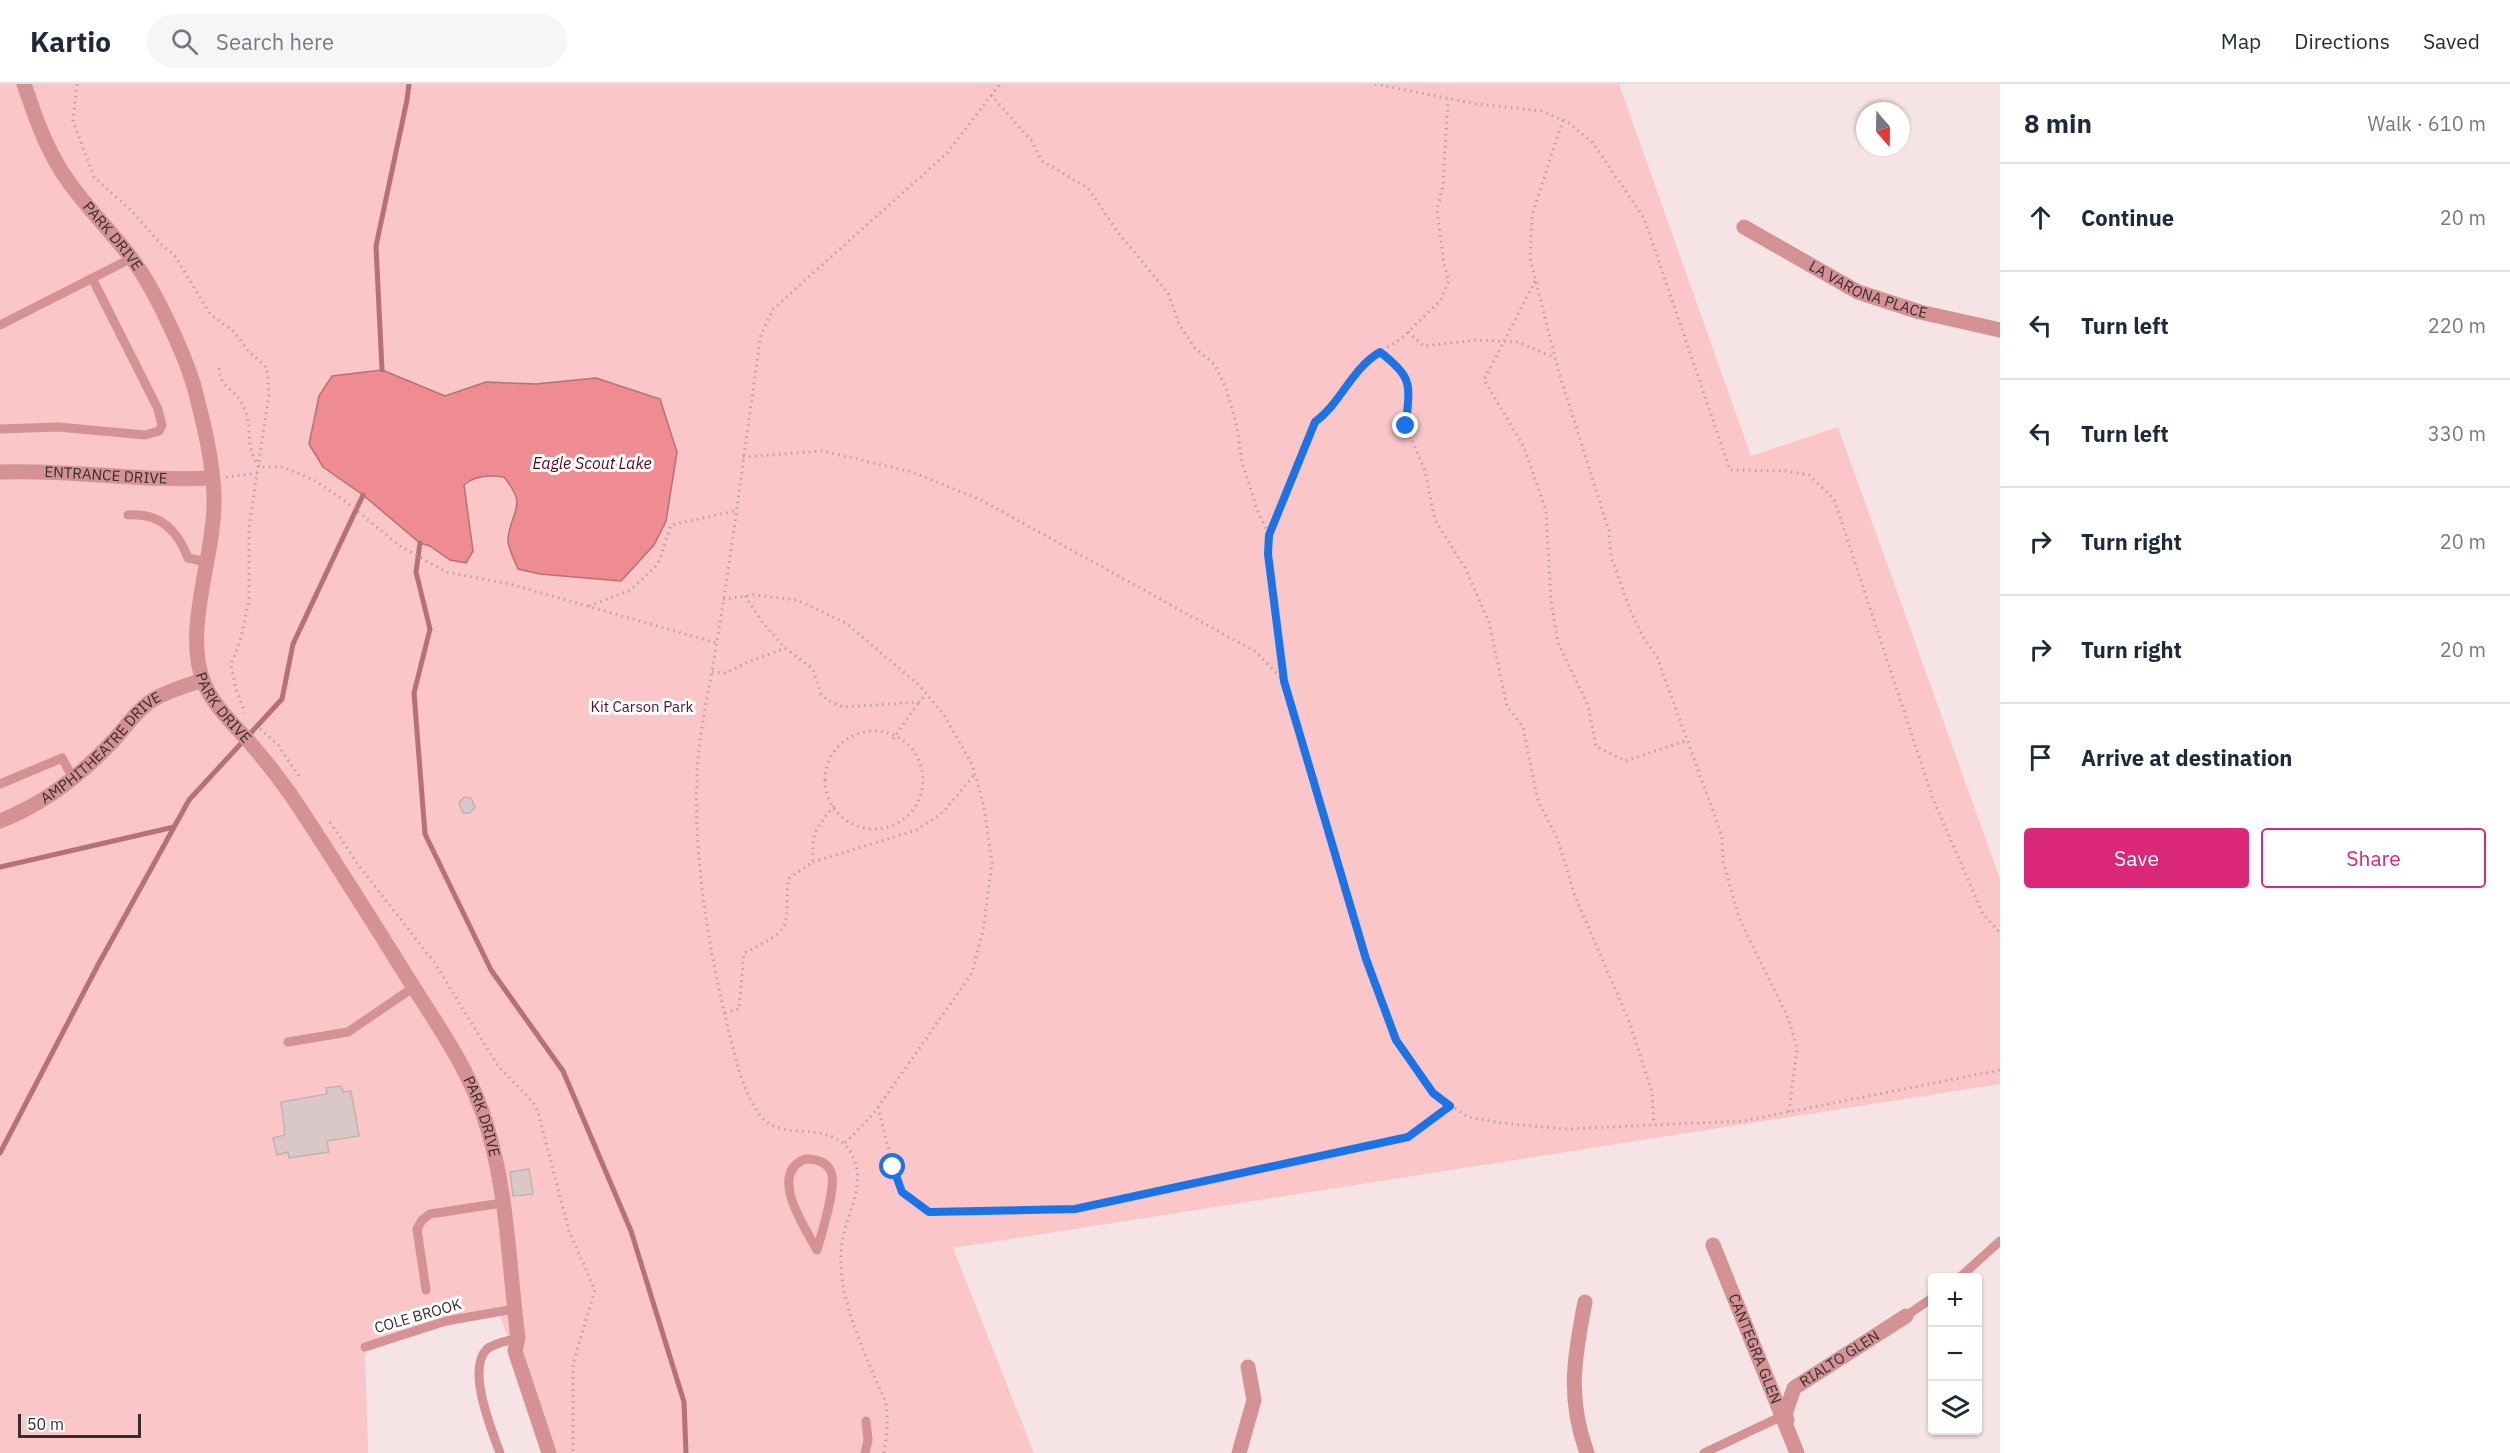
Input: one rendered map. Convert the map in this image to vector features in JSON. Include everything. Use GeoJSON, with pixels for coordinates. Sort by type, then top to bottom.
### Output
{"type":"FeatureCollection","features":[{"type":"Feature","properties":{"kind":"street","name":"PARK DRIVE"},"geometry":{"type":"LineString","coordinates":[[24,84],[56,161],[68,180],[132,258],[163,312],[193,382],[214,496],[208,562],[197,622],[198,662],[211,699],[250,743],[293,798],[450,1045],[475,1092],[488,1129],[499,1174],[518,1338],[515,1351],[549,1453]]}},
{"type":"Feature","properties":{"kind":"street","name":"LA VARONA PLACE"},"geometry":{"type":"LineString","coordinates":[[1744,227],[1858,292],[1920,312],[2000,330]]}},
{"type":"Feature","properties":{"kind":"street","name":"ENTRANCE DRIVE"},"geometry":{"type":"LineString","coordinates":[[0,472],[49,471],[170,480],[212,478]]}},
{"type":"Feature","properties":{"kind":"street","name":"AMPHITHEATRE DRIVE"},"geometry":{"type":"LineString","coordinates":[[0,821],[29,808],[73,778],[91,763],[150,702],[203,680]]}},
{"type":"Feature","properties":{"kind":"street","name":"CANTEGRA GLEN"},"geometry":{"type":"LineString","coordinates":[[1713,1245],[1796,1449]]}},
{"type":"Feature","properties":{"kind":"street"},"geometry":{"type":"LineString","coordinates":[[1585,1302],[1576,1347],[1573,1400],[1587,1453]]}},
{"type":"Feature","properties":{"kind":"street","name":"RIALTO GLEN"},"geometry":{"type":"LineString","coordinates":[[1796,1449],[1785,1414],[1794,1388],[1906,1316]]}},
{"type":"Feature","properties":{"kind":"street"},"geometry":{"type":"LineString","coordinates":[[1239,1453],[1254,1400],[1248,1367]]}},
{"type":"Feature","properties":{"kind":"lane"},"geometry":{"type":"LineString","coordinates":[[0,325],[132,258]]}},
{"type":"Feature","properties":{"kind":"lane"},"geometry":{"type":"LineString","coordinates":[[0,429],[58,427],[145,435],[159,431],[162,425],[158,409],[92,278]]}},
{"type":"Feature","properties":{"kind":"lane"},"geometry":{"type":"LineString","coordinates":[[128,515],[148,516],[157,520],[177,535],[188,558],[208,562]]}},
{"type":"Feature","properties":{"kind":"lane"},"geometry":{"type":"LineString","coordinates":[[0,784],[62,758],[73,778]]}},
{"type":"Feature","properties":{"kind":"lane"},"geometry":{"type":"LineString","coordinates":[[288,1042],[348,1032],[414,987]]}},
{"type":"Feature","properties":{"kind":"lane"},"geometry":{"type":"LineString","coordinates":[[805,1159],[819,1160],[830,1170],[832,1176],[826,1218],[817,1250],[801,1220],[787,1179],[793,1166],[805,1159]]}},
{"type":"Feature","properties":{"kind":"lane"},"geometry":{"type":"LineString","coordinates":[[426,1290],[417,1229],[422,1220],[430,1214],[502,1203]]}},
{"type":"Feature","properties":{"kind":"lane"},"geometry":{"type":"LineString","coordinates":[[1965,1273],[2000,1241]]}},
{"type":"Feature","properties":{"kind":"lane"},"geometry":{"type":"LineString","coordinates":[[1906,1316],[1928,1301]]}},
{"type":"Feature","properties":{"kind":"lane","name":"COLE BROOK"},"geometry":{"type":"LineString","coordinates":[[365,1347],[446,1321],[514,1309]]}},
{"type":"Feature","properties":{"kind":"lane"},"geometry":{"type":"LineString","coordinates":[[500,1453],[482,1399],[481,1363],[484,1352],[489,1347],[518,1338]]}},
{"type":"Feature","properties":{"kind":"lane"},"geometry":{"type":"LineString","coordinates":[[1704,1453],[1782,1416]]}},
{"type":"Feature","properties":{"kind":"lane"},"geometry":{"type":"LineString","coordinates":[[865,1453],[868,1440],[866,1421]]}},
{"type":"Feature","properties":{"kind":"path"},"geometry":{"type":"LineString","coordinates":[[719,989],[699,850],[696,781],[702,721],[717,643],[761,335],[773,309],[947,153],[1000,84]]}},
{"type":"Feature","properties":{"kind":"path"},"geometry":{"type":"LineString","coordinates":[[1375,84],[1448,99],[1542,111],[1569,123],[1593,143],[1644,218],[1730,470],[1786,471],[1809,475],[1834,500],[1933,799],[1983,914],[2000,933]]}},
{"type":"Feature","properties":{"kind":"path"},"geometry":{"type":"LineString","coordinates":[[991,95],[1031,140],[1042,161],[1088,188],[1117,231],[1168,293],[1179,324],[1195,348],[1215,365],[1226,388],[1245,472],[1258,512],[1269,535]]}},
{"type":"Feature","properties":{"kind":"path"},"geometry":{"type":"LineString","coordinates":[[1448,99],[1443,186],[1437,220],[1444,266],[1449,280],[1441,300],[1408,332],[1355,374],[1328,412],[1315,422],[1269,535],[1268,554],[1284,681],[1366,959],[1396,1040],[1433,1093],[1468,1117],[1554,1128],[1743,1121],[2000,1070]]}},
{"type":"Feature","properties":{"kind":"path"},"geometry":{"type":"LineString","coordinates":[[1563,120],[1532,215],[1530,258],[1574,425],[1609,531],[1611,556],[1630,610],[1643,637],[1657,657],[1722,836],[1723,861],[1739,918],[1790,1020],[1797,1049],[1789,1112]]}},
{"type":"Feature","properties":{"kind":"path"},"geometry":{"type":"LineString","coordinates":[[1536,279],[1484,380],[1524,447],[1546,511],[1551,600],[1558,643],[1588,705],[1596,746],[1625,761],[1688,740]]}},
{"type":"Feature","properties":{"kind":"path"},"geometry":{"type":"LineString","coordinates":[[1408,332],[1424,346],[1476,340],[1518,342],[1555,358]]}},
{"type":"Feature","properties":{"kind":"path"},"geometry":{"type":"LineString","coordinates":[[1380,352],[1397,365],[1409,385],[1406,426],[1425,471],[1435,520],[1465,568],[1489,622],[1507,706],[1523,727],[1538,801],[1558,840],[1575,896],[1629,1021],[1652,1092],[1654,1125]]}},
{"type":"Feature","properties":{"kind":"path"},"geometry":{"type":"LineString","coordinates":[[219,368],[219,378],[241,401],[247,415],[251,432],[251,449],[259,467],[283,467],[314,480],[369,519],[400,546],[447,572],[510,584],[717,643]]}},
{"type":"Feature","properties":{"kind":"path"},"geometry":{"type":"LineString","coordinates":[[743,457],[822,452],[912,472],[981,500],[1256,652],[1284,681]]}},
{"type":"Feature","properties":{"kind":"path"},"geometry":{"type":"LineString","coordinates":[[212,478],[257,473]]}},
{"type":"Feature","properties":{"kind":"path"},"geometry":{"type":"LineString","coordinates":[[589,606],[631,590],[658,564],[671,525],[735,512]]}},
{"type":"Feature","properties":{"kind":"path"},"geometry":{"type":"LineString","coordinates":[[723,599],[754,595],[797,600],[846,623],[890,658],[944,715],[972,764],[984,807],[992,863],[983,930],[972,973],[878,1107],[844,1144]]}},
{"type":"Feature","properties":{"kind":"path"},"geometry":{"type":"LineString","coordinates":[[745,596],[763,623],[785,648],[813,669],[821,694],[836,705],[843,707],[890,702],[919,702]]}},
{"type":"Feature","properties":{"kind":"path"},"geometry":{"type":"LineString","coordinates":[[711,672],[726,673],[785,648]]}},
{"type":"Feature","properties":{"kind":"path"},"geometry":{"type":"LineString","coordinates":[[892,739],[926,694]]}},
{"type":"Feature","properties":{"kind":"path"},"geometry":{"type":"LineString","coordinates":[[860,732],[887,732],[895,735],[910,746],[921,768],[922,790],[917,805],[910,815],[892,826],[866,829],[846,821],[834,806],[827,792],[824,775],[827,762],[836,749],[852,735],[860,732]]}},
{"type":"Feature","properties":{"kind":"path"},"geometry":{"type":"LineString","coordinates":[[725,1014],[739,1009],[744,953],[782,932],[786,924],[788,879],[813,862],[916,830],[933,821],[975,773]]}},
{"type":"Feature","properties":{"kind":"path"},"geometry":{"type":"LineString","coordinates":[[813,862],[812,841],[816,827],[834,806]]}},
{"type":"Feature","properties":{"kind":"path"},"geometry":{"type":"LineString","coordinates":[[359,866],[434,962],[498,1066],[533,1101],[538,1112],[569,1231],[595,1290],[573,1364],[573,1453]]}},
{"type":"Feature","properties":{"kind":"path"},"geometry":{"type":"LineString","coordinates":[[878,1107],[893,1167],[902,1192],[929,1212],[1075,1209],[1408,1137],[1450,1106]]}},
{"type":"Feature","properties":{"kind":"green space","name":"Kit Carson Park"},"geometry":{"type":"Polygon","coordinates":[[[0,84],[1619,84],[1751,456],[1838,427],[2000,879],[2000,1084],[953,1248],[1034,1453],[549,1453],[524,1376],[499,1315],[482,1313],[365,1347],[368,1453],[0,1453],[0,84]]]}},
{"type":"Feature","properties":{"kind":"water","name":"Eagle Scout Lake"},"geometry":{"type":"Polygon","coordinates":[[[382,370],[445,396],[486,382],[536,384],[596,378],[660,399],[677,452],[666,521],[654,545],[621,581],[540,574],[518,569],[508,542],[517,502],[504,477],[493,476],[483,476],[464,485],[473,551],[466,563],[450,560],[430,546],[420,543],[363,495],[323,467],[309,444],[319,396],[332,376],[382,370]]]}},
{"type":"Feature","properties":{"kind":"building"},"geometry":{"type":"Polygon","coordinates":[[[464,797],[471,798],[475,807],[470,813],[463,813],[459,803],[464,797]]]}},
{"type":"Feature","properties":{"kind":"building"},"geometry":{"type":"Polygon","coordinates":[[[341,1086],[343,1092],[351,1091],[359,1136],[327,1141],[329,1152],[289,1158],[288,1152],[277,1155],[273,1138],[285,1135],[281,1102],[327,1094],[326,1088],[341,1086]]]}},
{"type":"Feature","properties":{"kind":"building"},"geometry":{"type":"Polygon","coordinates":[[[529,1169],[533,1194],[513,1196],[510,1172],[529,1169]]]}},
{"type":"Feature","properties":{"kind":"waterway"},"geometry":{"type":"LineString","coordinates":[[382,370],[376,246],[409,84]]}},
{"type":"Feature","properties":{"kind":"waterway"},"geometry":{"type":"LineString","coordinates":[[0,1153],[98,965],[189,800],[282,699],[293,644],[363,495]]}},
{"type":"Feature","properties":{"kind":"waterway"},"geometry":{"type":"LineString","coordinates":[[420,543],[416,572],[430,629],[414,693],[425,834],[491,970],[563,1071],[631,1231],[684,1402],[686,1453]]}},
{"type":"Feature","properties":{"kind":"waterway"},"geometry":{"type":"LineString","coordinates":[[0,867],[174,827]]}},
{"type":"Feature","properties":{"kind":"route"},"geometry":{"type":"LineString","coordinates":[[893,1167],[902,1192],[929,1212],[1075,1209],[1408,1137],[1450,1106],[1433,1093],[1396,1040],[1366,959],[1284,681],[1268,554],[1269,535],[1315,422],[1328,412],[1355,374],[1380,352],[1397,365],[1409,385],[1406,426]]}}]}
